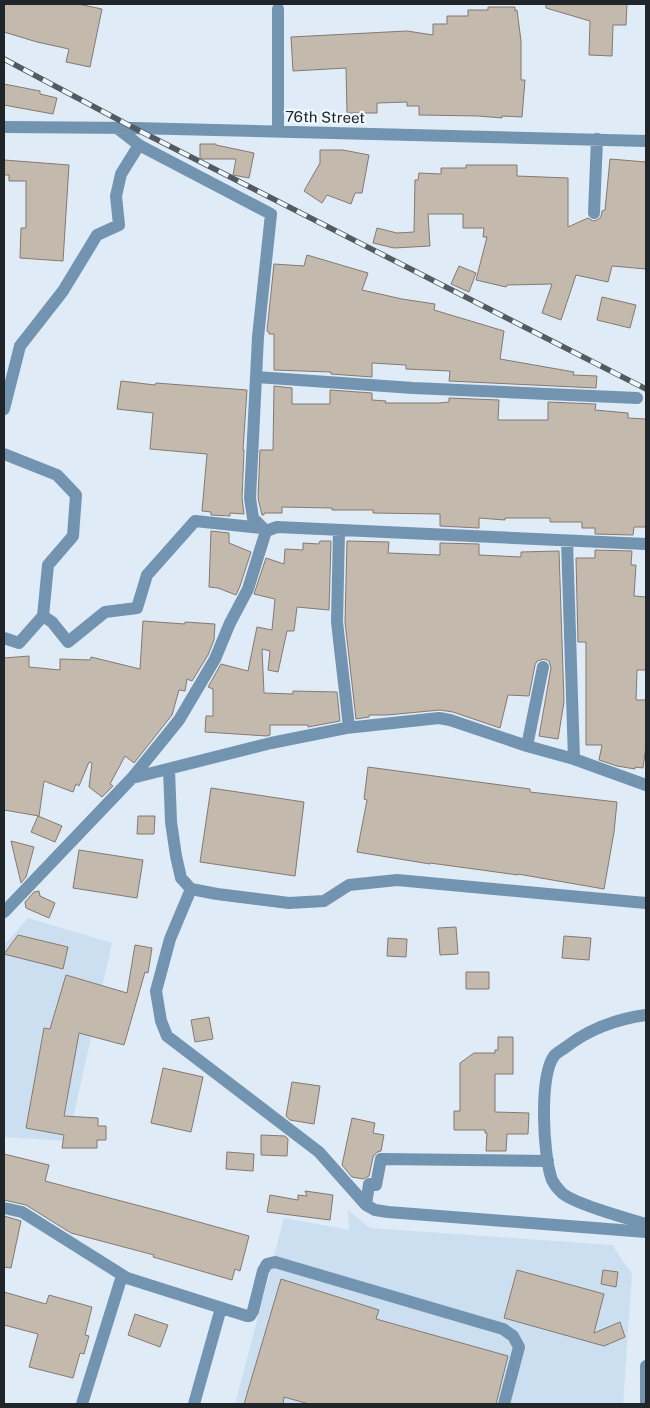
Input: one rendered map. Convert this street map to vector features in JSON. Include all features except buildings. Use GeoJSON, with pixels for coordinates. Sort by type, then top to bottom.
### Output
{"type":"FeatureCollection","features":[{"type":"Feature","properties":{"kind":"street"},"geometry":{"type":"LineString","coordinates":[[278,9],[278,132]]}},
{"type":"Feature","properties":{"kind":"street","name":"76th Street"},"geometry":{"type":"LineString","coordinates":[[4,128],[117,128],[646,141]]}},
{"type":"Feature","properties":{"kind":"street"},"geometry":{"type":"LineString","coordinates":[[117,128],[139,145],[271,214],[258,337],[251,505],[253,518],[264,529]]}},
{"type":"Feature","properties":{"kind":"street"},"geometry":{"type":"LineString","coordinates":[[594,213],[597,140]]}},
{"type":"Feature","properties":{"kind":"street"},"geometry":{"type":"LineString","coordinates":[[4,409],[20,346],[63,291],[97,235],[119,225],[116,196],[122,174],[139,145]]}},
{"type":"Feature","properties":{"kind":"street"},"geometry":{"type":"LineString","coordinates":[[256,377],[413,388],[637,398]]}},
{"type":"Feature","properties":{"kind":"street"},"geometry":{"type":"LineString","coordinates":[[4,454],[57,475],[76,495],[73,536],[48,565],[42,616],[20,643],[4,638]]}},
{"type":"Feature","properties":{"kind":"street"},"geometry":{"type":"LineString","coordinates":[[42,616],[52,622],[68,642],[105,612],[137,608],[147,575],[195,521],[264,529],[277,527],[646,544]]}},
{"type":"Feature","properties":{"kind":"street"},"geometry":{"type":"LineString","coordinates":[[4,912],[132,778],[179,720],[215,659],[230,623],[248,589],[264,529]]}},
{"type":"Feature","properties":{"kind":"street"},"geometry":{"type":"LineString","coordinates":[[339,530],[337,622],[349,727]]}},
{"type":"Feature","properties":{"kind":"street"},"geometry":{"type":"LineString","coordinates":[[567,541],[574,759]]}},
{"type":"Feature","properties":{"kind":"street"},"geometry":{"type":"LineString","coordinates":[[527,746],[543,666]]}},
{"type":"Feature","properties":{"kind":"street"},"geometry":{"type":"LineString","coordinates":[[132,778],[272,743],[349,727],[439,718],[574,759],[646,785]]}},
{"type":"Feature","properties":{"kind":"street"},"geometry":{"type":"LineString","coordinates":[[169,769],[171,822],[176,856],[181,878],[190,889],[289,903],[324,901],[349,885],[397,880],[646,903]]}},
{"type":"Feature","properties":{"kind":"street"},"geometry":{"type":"LineString","coordinates":[[190,889],[170,939],[156,991],[167,1036],[319,1152],[366,1205],[375,1210],[388,1212],[646,1232]]}},
{"type":"Feature","properties":{"kind":"street"},"geometry":{"type":"LineString","coordinates":[[646,1015],[626,1018],[603,1026],[574,1040],[554,1056],[545,1080],[544,1140],[552,1181],[562,1194],[581,1203],[646,1224]]}},
{"type":"Feature","properties":{"kind":"street"},"geometry":{"type":"LineString","coordinates":[[366,1205],[369,1184],[376,1185],[381,1159],[548,1161]]}},
{"type":"Feature","properties":{"kind":"street"},"geometry":{"type":"LineString","coordinates":[[4,1208],[22,1212],[127,1278],[246,1316],[250,1316],[253,1311],[267,1264],[275,1262],[503,1329],[514,1336],[519,1348],[504,1404]]}},
{"type":"Feature","properties":{"kind":"street"},"geometry":{"type":"LineString","coordinates":[[82,1404],[119,1284],[122,1279],[127,1278]]}},
{"type":"Feature","properties":{"kind":"street"},"geometry":{"type":"LineString","coordinates":[[194,1404],[221,1308]]}},
{"type":"Feature","properties":{"kind":"street"},"geometry":{"type":"LineString","coordinates":[[646,1366],[646,1404]]}},
{"type":"Feature","properties":{"kind":"shaded area"},"geometry":{"type":"Polygon","coordinates":[[[28,918],[112,943],[68,1141],[4,1137],[4,945],[28,918]]]}},
{"type":"Feature","properties":{"kind":"shaded area"},"geometry":{"type":"Polygon","coordinates":[[[348,1210],[370,1228],[612,1245],[632,1274],[623,1404],[235,1404],[284,1218],[349,1230],[348,1210]]]}},
{"type":"Feature","properties":{"kind":"railway"},"geometry":{"type":"LineString","coordinates":[[4,59],[134,128],[646,389]]}}]}
